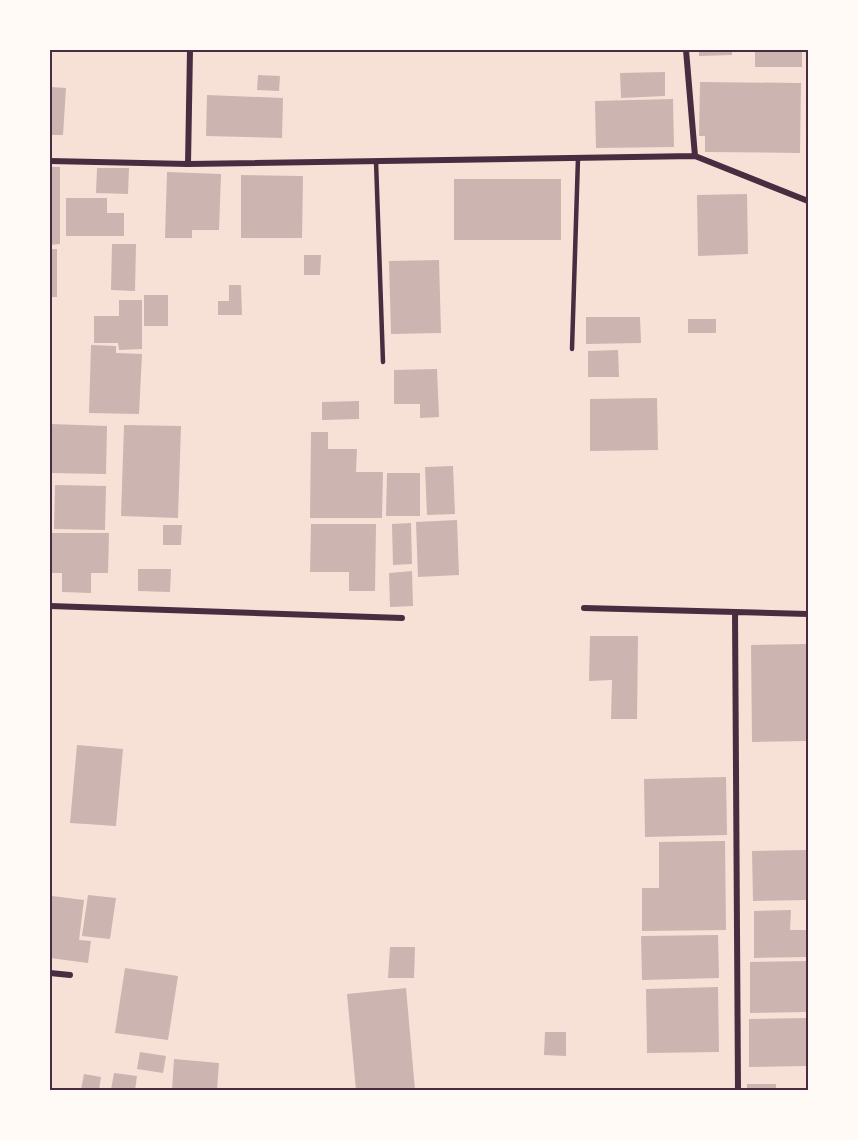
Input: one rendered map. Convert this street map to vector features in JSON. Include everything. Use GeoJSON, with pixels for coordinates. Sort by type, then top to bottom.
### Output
{"type":"FeatureCollection","features":[{"type":"Feature","properties":{"kind":"street"},"geometry":{"type":"LineString","coordinates":[[188,164],[190,50]]}},
{"type":"Feature","properties":{"kind":"street"},"geometry":{"type":"LineString","coordinates":[[686,50],[695,156]]}},
{"type":"Feature","properties":{"kind":"street"},"geometry":{"type":"LineString","coordinates":[[50,161],[188,164],[695,156],[808,201]]}},
{"type":"Feature","properties":{"kind":"street"},"geometry":{"type":"LineString","coordinates":[[50,606],[402,618]]}},
{"type":"Feature","properties":{"kind":"street"},"geometry":{"type":"LineString","coordinates":[[584,608],[808,614]]}},
{"type":"Feature","properties":{"kind":"street"},"geometry":{"type":"LineString","coordinates":[[735,612],[738,1090]]}},
{"type":"Feature","properties":{"kind":"street"},"geometry":{"type":"LineString","coordinates":[[50,973],[70,975]]}},
{"type":"Feature","properties":{"kind":"lane"},"geometry":{"type":"LineString","coordinates":[[572,349],[578,158]]}},
{"type":"Feature","properties":{"kind":"lane"},"geometry":{"type":"LineString","coordinates":[[376,161],[383,362]]}},
{"type":"Feature","properties":{"kind":"building"},"geometry":{"type":"Polygon","coordinates":[[[699,50],[732,50],[732,55],[699,56],[699,50]]]}},
{"type":"Feature","properties":{"kind":"building"},"geometry":{"type":"Polygon","coordinates":[[[755,50],[802,50],[802,67],[755,67],[755,50]]]}},
{"type":"Feature","properties":{"kind":"building"},"geometry":{"type":"Polygon","coordinates":[[[665,72],[665,96],[621,98],[620,73],[665,72]]]}},
{"type":"Feature","properties":{"kind":"building"},"geometry":{"type":"Polygon","coordinates":[[[258,75],[280,76],[279,91],[257,90],[258,75]]]}},
{"type":"Feature","properties":{"kind":"building"},"geometry":{"type":"Polygon","coordinates":[[[700,82],[801,83],[800,153],[705,152],[705,136],[699,136],[700,82]]]}},
{"type":"Feature","properties":{"kind":"building"},"geometry":{"type":"Polygon","coordinates":[[[50,87],[66,88],[63,135],[50,135],[50,87]]]}},
{"type":"Feature","properties":{"kind":"building"},"geometry":{"type":"Polygon","coordinates":[[[207,95],[283,98],[282,138],[206,136],[207,95]]]}},
{"type":"Feature","properties":{"kind":"building"},"geometry":{"type":"Polygon","coordinates":[[[673,99],[674,147],[596,148],[595,101],[673,99]]]}},
{"type":"Feature","properties":{"kind":"building"},"geometry":{"type":"Polygon","coordinates":[[[50,167],[60,167],[60,244],[50,245],[50,167]]]}},
{"type":"Feature","properties":{"kind":"building"},"geometry":{"type":"Polygon","coordinates":[[[97,168],[129,168],[128,194],[96,193],[97,168]]]}},
{"type":"Feature","properties":{"kind":"building"},"geometry":{"type":"Polygon","coordinates":[[[167,172],[221,174],[219,230],[192,230],[192,238],[165,238],[167,172]]]}},
{"type":"Feature","properties":{"kind":"building"},"geometry":{"type":"Polygon","coordinates":[[[241,175],[303,176],[302,238],[241,238],[241,175]]]}},
{"type":"Feature","properties":{"kind":"building"},"geometry":{"type":"Polygon","coordinates":[[[454,179],[561,179],[561,240],[454,240],[454,179]]]}},
{"type":"Feature","properties":{"kind":"building"},"geometry":{"type":"Polygon","coordinates":[[[747,194],[748,254],[698,256],[697,195],[747,194]]]}},
{"type":"Feature","properties":{"kind":"building"},"geometry":{"type":"Polygon","coordinates":[[[66,198],[107,198],[107,213],[124,213],[124,236],[66,236],[66,198]]]}},
{"type":"Feature","properties":{"kind":"building"},"geometry":{"type":"Polygon","coordinates":[[[112,244],[136,244],[135,291],[111,290],[112,244]]]}},
{"type":"Feature","properties":{"kind":"building"},"geometry":{"type":"Polygon","coordinates":[[[50,249],[57,249],[57,297],[50,297],[50,249]]]}},
{"type":"Feature","properties":{"kind":"building"},"geometry":{"type":"Polygon","coordinates":[[[304,255],[321,255],[320,275],[304,275],[304,255]]]}},
{"type":"Feature","properties":{"kind":"building"},"geometry":{"type":"Polygon","coordinates":[[[439,260],[441,333],[391,334],[389,261],[439,260]]]}},
{"type":"Feature","properties":{"kind":"building"},"geometry":{"type":"Polygon","coordinates":[[[229,285],[241,285],[242,315],[218,315],[218,301],[229,301],[229,285]]]}},
{"type":"Feature","properties":{"kind":"building"},"geometry":{"type":"Polygon","coordinates":[[[144,295],[168,295],[168,326],[144,326],[144,295]]]}},
{"type":"Feature","properties":{"kind":"building"},"geometry":{"type":"Polygon","coordinates":[[[119,300],[142,300],[142,349],[119,350],[118,343],[94,343],[94,316],[119,316],[119,300]]]}},
{"type":"Feature","properties":{"kind":"building"},"geometry":{"type":"Polygon","coordinates":[[[586,317],[640,317],[641,343],[586,344],[586,317]]]}},
{"type":"Feature","properties":{"kind":"building"},"geometry":{"type":"Polygon","coordinates":[[[688,319],[716,319],[716,333],[688,333],[688,319]]]}},
{"type":"Feature","properties":{"kind":"building"},"geometry":{"type":"Polygon","coordinates":[[[91,345],[116,346],[116,353],[142,354],[139,414],[89,413],[91,345]]]}},
{"type":"Feature","properties":{"kind":"building"},"geometry":{"type":"Polygon","coordinates":[[[618,350],[619,377],[588,377],[588,351],[618,350]]]}},
{"type":"Feature","properties":{"kind":"building"},"geometry":{"type":"Polygon","coordinates":[[[437,369],[439,417],[420,418],[420,404],[394,404],[394,370],[437,369]]]}},
{"type":"Feature","properties":{"kind":"building"},"geometry":{"type":"Polygon","coordinates":[[[657,398],[658,450],[590,451],[590,399],[657,398]]]}},
{"type":"Feature","properties":{"kind":"building"},"geometry":{"type":"Polygon","coordinates":[[[359,401],[359,419],[322,420],[322,402],[359,401]]]}},
{"type":"Feature","properties":{"kind":"building"},"geometry":{"type":"Polygon","coordinates":[[[51,424],[107,426],[106,474],[50,473],[51,424]]]}},
{"type":"Feature","properties":{"kind":"building"},"geometry":{"type":"Polygon","coordinates":[[[124,425],[181,426],[178,518],[121,516],[124,425]]]}},
{"type":"Feature","properties":{"kind":"building"},"geometry":{"type":"Polygon","coordinates":[[[311,432],[328,432],[328,449],[357,449],[356,472],[383,472],[382,518],[310,518],[311,432]]]}},
{"type":"Feature","properties":{"kind":"building"},"geometry":{"type":"Polygon","coordinates":[[[453,466],[455,514],[427,515],[425,467],[453,466]]]}},
{"type":"Feature","properties":{"kind":"building"},"geometry":{"type":"Polygon","coordinates":[[[387,473],[420,473],[420,516],[386,516],[387,473]]]}},
{"type":"Feature","properties":{"kind":"building"},"geometry":{"type":"Polygon","coordinates":[[[55,485],[106,486],[105,530],[54,529],[55,485]]]}},
{"type":"Feature","properties":{"kind":"building"},"geometry":{"type":"Polygon","coordinates":[[[457,520],[459,575],[418,577],[416,522],[457,520]]]}},
{"type":"Feature","properties":{"kind":"building"},"geometry":{"type":"Polygon","coordinates":[[[411,523],[412,564],[393,565],[392,524],[411,523]]]}},
{"type":"Feature","properties":{"kind":"building"},"geometry":{"type":"Polygon","coordinates":[[[311,524],[376,524],[375,591],[349,591],[349,572],[310,572],[311,524]]]}},
{"type":"Feature","properties":{"kind":"building"},"geometry":{"type":"Polygon","coordinates":[[[163,525],[182,525],[181,545],[163,545],[163,525]]]}},
{"type":"Feature","properties":{"kind":"building"},"geometry":{"type":"Polygon","coordinates":[[[50,533],[109,533],[108,573],[91,573],[91,593],[62,592],[62,573],[50,573],[50,533]]]}},
{"type":"Feature","properties":{"kind":"building"},"geometry":{"type":"Polygon","coordinates":[[[138,569],[171,569],[170,592],[138,591],[138,569]]]}},
{"type":"Feature","properties":{"kind":"building"},"geometry":{"type":"Polygon","coordinates":[[[412,571],[413,606],[390,607],[389,573],[412,571]]]}},
{"type":"Feature","properties":{"kind":"building"},"geometry":{"type":"Polygon","coordinates":[[[590,636],[638,636],[637,719],[611,719],[612,680],[589,681],[590,636]]]}},
{"type":"Feature","properties":{"kind":"building"},"geometry":{"type":"Polygon","coordinates":[[[808,644],[808,741],[752,742],[751,645],[808,644]]]}},
{"type":"Feature","properties":{"kind":"building"},"geometry":{"type":"Polygon","coordinates":[[[77,745],[123,749],[116,826],[70,823],[77,745]]]}},
{"type":"Feature","properties":{"kind":"building"},"geometry":{"type":"Polygon","coordinates":[[[726,777],[727,835],[645,837],[644,779],[726,777]]]}},
{"type":"Feature","properties":{"kind":"building"},"geometry":{"type":"Polygon","coordinates":[[[725,841],[726,930],[642,931],[642,888],[659,888],[659,842],[725,841]]]}},
{"type":"Feature","properties":{"kind":"building"},"geometry":{"type":"Polygon","coordinates":[[[808,850],[808,900],[753,901],[752,851],[808,850]]]}},
{"type":"Feature","properties":{"kind":"building"},"geometry":{"type":"Polygon","coordinates":[[[88,895],[116,898],[110,939],[82,936],[88,895]]]}},
{"type":"Feature","properties":{"kind":"building"},"geometry":{"type":"Polygon","coordinates":[[[52,896],[84,900],[79,940],[91,941],[88,963],[50,958],[52,896]]]}},
{"type":"Feature","properties":{"kind":"building"},"geometry":{"type":"Polygon","coordinates":[[[791,910],[790,930],[808,930],[808,957],[754,958],[754,911],[791,910]]]}},
{"type":"Feature","properties":{"kind":"building"},"geometry":{"type":"Polygon","coordinates":[[[718,935],[719,978],[642,980],[641,936],[718,935]]]}},
{"type":"Feature","properties":{"kind":"building"},"geometry":{"type":"Polygon","coordinates":[[[390,947],[415,947],[414,978],[388,978],[390,947]]]}},
{"type":"Feature","properties":{"kind":"building"},"geometry":{"type":"Polygon","coordinates":[[[808,961],[808,1012],[750,1013],[750,962],[808,961]]]}},
{"type":"Feature","properties":{"kind":"building"},"geometry":{"type":"Polygon","coordinates":[[[125,968],[178,976],[168,1040],[115,1033],[125,968]]]}},
{"type":"Feature","properties":{"kind":"building"},"geometry":{"type":"Polygon","coordinates":[[[718,987],[719,1052],[647,1053],[646,989],[718,987]]]}},
{"type":"Feature","properties":{"kind":"building"},"geometry":{"type":"Polygon","coordinates":[[[406,988],[415,1090],[356,1090],[347,994],[406,988]]]}},
{"type":"Feature","properties":{"kind":"building"},"geometry":{"type":"Polygon","coordinates":[[[808,1018],[808,1066],[749,1067],[749,1019],[808,1018]]]}},
{"type":"Feature","properties":{"kind":"building"},"geometry":{"type":"Polygon","coordinates":[[[545,1032],[566,1032],[566,1056],[544,1055],[545,1032]]]}},
{"type":"Feature","properties":{"kind":"building"},"geometry":{"type":"Polygon","coordinates":[[[140,1052],[166,1056],[163,1073],[137,1069],[140,1052]]]}},
{"type":"Feature","properties":{"kind":"building"},"geometry":{"type":"Polygon","coordinates":[[[174,1059],[219,1063],[217,1090],[172,1090],[174,1059]]]}},
{"type":"Feature","properties":{"kind":"building"},"geometry":{"type":"Polygon","coordinates":[[[114,1073],[137,1076],[135,1090],[111,1090],[114,1073]]]}},
{"type":"Feature","properties":{"kind":"building"},"geometry":{"type":"Polygon","coordinates":[[[84,1074],[101,1077],[99,1090],[81,1090],[84,1074]]]}},
{"type":"Feature","properties":{"kind":"building"},"geometry":{"type":"Polygon","coordinates":[[[747,1084],[776,1084],[776,1090],[747,1090],[747,1084]]]}}]}
